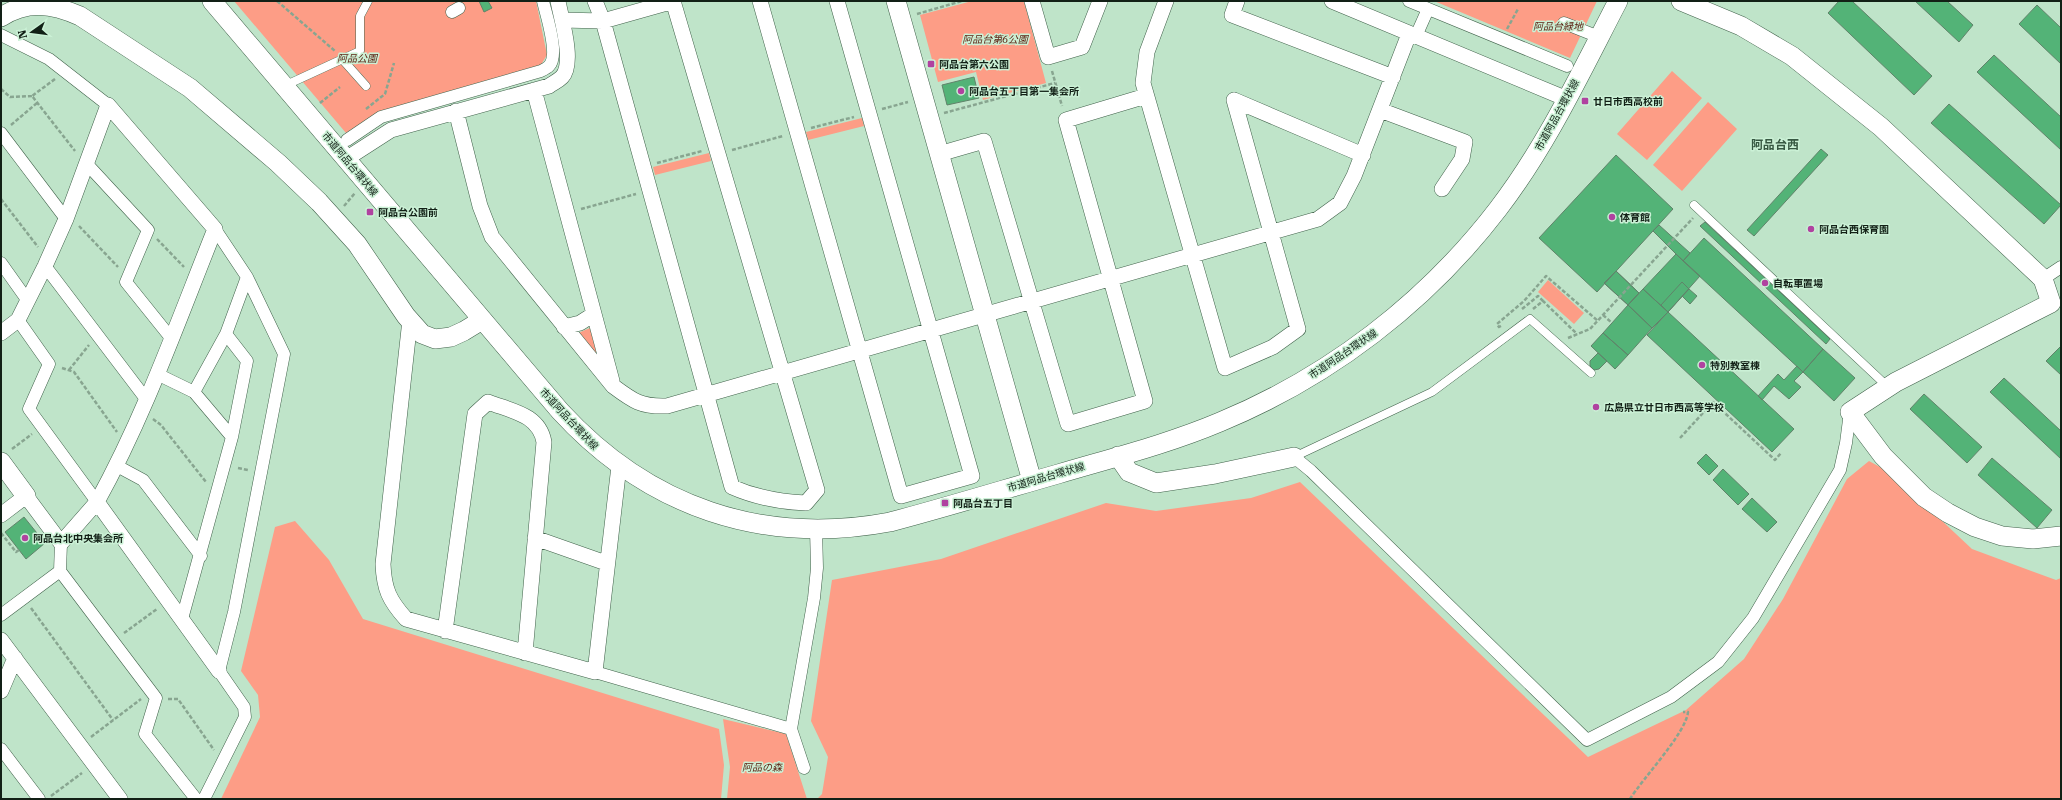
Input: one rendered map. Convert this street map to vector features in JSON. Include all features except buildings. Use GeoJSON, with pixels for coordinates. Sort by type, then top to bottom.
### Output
{"type":"FeatureCollection","features":[{"type":"Feature","properties":{"kind":"street","name":"市道阿品台環状線"},"geometry":{"type":"LineString","coordinates":[[212,1],[578,431],[619,466],[664,494],[714,513],[767,525],[816,529],[854,528],[890,522],[1177,438],[1259,405],[1324,368],[1372,335],[1418,297],[1470,244],[1523,174],[1567,99],[1618,1]]}},
{"type":"Feature","properties":{"kind":"street"},"geometry":{"type":"LineString","coordinates":[[347,140],[381,117],[541,71],[550,66],[554,48],[543,1]]}},
{"type":"Feature","properties":{"kind":"street"},"geometry":{"type":"LineString","coordinates":[[346,159],[391,130],[549,86],[563,77],[567,64],[567,48],[558,1]]}},
{"type":"Feature","properties":{"kind":"street"},"geometry":{"type":"LineString","coordinates":[[562,20],[603,21],[673,1],[817,490],[806,503],[776,502],[749,495],[732,487],[603,21],[595,1]]}},
{"type":"Feature","properties":{"kind":"street"},"geometry":{"type":"LineString","coordinates":[[760,1],[901,496],[972,476],[837,1]]}},
{"type":"Feature","properties":{"kind":"street"},"geometry":{"type":"LineString","coordinates":[[1032,1],[1048,57],[1082,47],[1100,1]]}},
{"type":"Feature","properties":{"kind":"street"},"geometry":{"type":"LineString","coordinates":[[1166,1],[1147,52],[1143,83],[1226,368],[1273,347],[1298,330],[1234,100],[1363,155]]}},
{"type":"Feature","properties":{"kind":"street"},"geometry":{"type":"LineString","coordinates":[[1237,1],[1232,15],[1393,77]]}},
{"type":"Feature","properties":{"kind":"street"},"geometry":{"type":"LineString","coordinates":[[1332,1],[1567,99]]}},
{"type":"Feature","properties":{"kind":"street"},"geometry":{"type":"LineString","coordinates":[[1409,1],[1567,66]]}},
{"type":"Feature","properties":{"kind":"street"},"geometry":{"type":"LineString","coordinates":[[1118,456],[1129,472],[1156,483],[1215,474],[1294,457],[1311,471],[1587,740],[1671,696],[1718,662],[1753,618],[1840,470],[1846,443],[1850,412],[1888,387],[2051,303],[2043,279],[1881,127],[1792,56],[1741,26],[1680,1]]}},
{"type":"Feature","properties":{"kind":"street"},"geometry":{"type":"LineString","coordinates":[[1,17],[22,7],[37,4],[52,5],[67,10],[80,16],[190,88],[278,163],[333,217],[357,244],[410,320],[422,334],[435,340],[451,337],[464,332],[482,320]]}},
{"type":"Feature","properties":{"kind":"street"},"geometry":{"type":"LineString","coordinates":[[898,9],[1032,481]]}},
{"type":"Feature","properties":{"kind":"street"},"geometry":{"type":"LineString","coordinates":[[456,111],[480,206],[492,237],[613,386],[635,402],[650,407],[667,406],[1318,219],[1340,203],[1363,155],[1393,77],[1413,35],[1428,9]]}},
{"type":"Feature","properties":{"kind":"street"},"geometry":{"type":"LineString","coordinates":[[1564,23],[1599,37]]}},
{"type":"Feature","properties":{"kind":"street"},"geometry":{"type":"LineString","coordinates":[[1,35],[49,59],[108,105],[215,229],[247,277],[284,354],[234,612],[219,671]]}},
{"type":"Feature","properties":{"kind":"street"},"geometry":{"type":"LineString","coordinates":[[534,90],[613,386]]}},
{"type":"Feature","properties":{"kind":"street"},"geometry":{"type":"LineString","coordinates":[[939,154],[984,141],[1068,424],[1145,401],[1066,120],[1146,96]]}},
{"type":"Feature","properties":{"kind":"street"},"geometry":{"type":"LineString","coordinates":[[1,333],[18,320],[47,263],[66,219],[108,105]]}},
{"type":"Feature","properties":{"kind":"street"},"geometry":{"type":"LineString","coordinates":[[1380,110],[1465,142],[1462,160],[1442,189]]}},
{"type":"Feature","properties":{"kind":"street"},"geometry":{"type":"LineString","coordinates":[[1,133],[66,219]]}},
{"type":"Feature","properties":{"kind":"street"},"geometry":{"type":"LineString","coordinates":[[86,163],[148,230],[126,282],[171,338]]}},
{"type":"Feature","properties":{"kind":"street"},"geometry":{"type":"LineString","coordinates":[[61,543],[97,502],[117,466],[125,444],[157,374],[215,229]]}},
{"type":"Feature","properties":{"kind":"street"},"geometry":{"type":"LineString","coordinates":[[1,263],[28,301]]}},
{"type":"Feature","properties":{"kind":"street"},"geometry":{"type":"LineString","coordinates":[[47,263],[144,404]]}},
{"type":"Feature","properties":{"kind":"street"},"geometry":{"type":"LineString","coordinates":[[2043,279],[2061,267]]}},
{"type":"Feature","properties":{"kind":"street"},"geometry":{"type":"LineString","coordinates":[[194,392],[226,334],[247,277]]}},
{"type":"Feature","properties":{"kind":"street"},"geometry":{"type":"LineString","coordinates":[[564,327],[580,323],[594,314]]}},
{"type":"Feature","properties":{"kind":"street"},"geometry":{"type":"LineString","coordinates":[[18,320],[49,364],[29,409],[182,619],[244,707],[245,717],[204,799]]}},
{"type":"Feature","properties":{"kind":"street"},"geometry":{"type":"LineString","coordinates":[[410,320],[383,564],[384,581],[388,596],[406,619],[791,729]]}},
{"type":"Feature","properties":{"kind":"street"},"geometry":{"type":"LineString","coordinates":[[182,619],[201,556],[232,437],[247,361],[226,334]]}},
{"type":"Feature","properties":{"kind":"street"},"geometry":{"type":"LineString","coordinates":[[157,374],[194,392],[232,437]]}},
{"type":"Feature","properties":{"kind":"street"},"geometry":{"type":"LineString","coordinates":[[445,631],[475,414],[488,402],[532,419],[542,433],[544,442],[525,653]]}},
{"type":"Feature","properties":{"kind":"street"},"geometry":{"type":"LineString","coordinates":[[1850,412],[1883,456],[1924,497],[1948,513],[1975,527],[2002,536],[2032,539],[2061,536]]}},
{"type":"Feature","properties":{"kind":"street"},"geometry":{"type":"LineString","coordinates":[[4,458],[26,496],[61,543],[60,570],[154,695],[145,734],[196,799]]}},
{"type":"Feature","properties":{"kind":"street"},"geometry":{"type":"LineString","coordinates":[[117,466],[143,480],[201,556]]}},
{"type":"Feature","properties":{"kind":"street"},"geometry":{"type":"LineString","coordinates":[[595,672],[606,563],[619,466]]}},
{"type":"Feature","properties":{"kind":"street"},"geometry":{"type":"LineString","coordinates":[[1,515],[26,496]]}},
{"type":"Feature","properties":{"kind":"street"},"geometry":{"type":"LineString","coordinates":[[804,768],[791,729],[814,598],[817,568],[816,529]]}},
{"type":"Feature","properties":{"kind":"street"},"geometry":{"type":"LineString","coordinates":[[535,538],[606,563]]}},
{"type":"Feature","properties":{"kind":"street"},"geometry":{"type":"LineString","coordinates":[[1,615],[60,570]]}},
{"type":"Feature","properties":{"kind":"street"},"geometry":{"type":"LineString","coordinates":[[1,640],[120,799]]}},
{"type":"Feature","properties":{"kind":"street"},"geometry":{"type":"LineString","coordinates":[[1,691],[15,658]]}},
{"type":"Feature","properties":{"kind":"street"},"geometry":{"type":"LineString","coordinates":[[1,749],[39,799]]}},
{"type":"Feature","properties":{"kind":"lane"},"geometry":{"type":"LineString","coordinates":[[284,86],[360,50],[360,16],[368,1]]}},
{"type":"Feature","properties":{"kind":"lane"},"geometry":{"type":"LineString","coordinates":[[342,59],[366,86]]}},
{"type":"Feature","properties":{"kind":"lane"},"geometry":{"type":"LineString","coordinates":[[1694,205],[1888,387]]}},
{"type":"Feature","properties":{"kind":"lane"},"geometry":{"type":"LineString","coordinates":[[1294,457],[1432,392],[1530,319],[1592,373]]}},
{"type":"Feature","properties":{"kind":"path"},"geometry":{"type":"LineString","coordinates":[[277,1],[309,27],[342,59]]}},
{"type":"Feature","properties":{"kind":"path"},"geometry":{"type":"LineString","coordinates":[[898,9],[962,1]]}},
{"type":"Feature","properties":{"kind":"path"},"geometry":{"type":"LineString","coordinates":[[1506,31],[1518,9]]}},
{"type":"Feature","properties":{"kind":"path"},"geometry":{"type":"LineString","coordinates":[[1048,57],[1066,120]]}},
{"type":"Feature","properties":{"kind":"path"},"geometry":{"type":"LineString","coordinates":[[362,112],[384,94],[394,63]]}},
{"type":"Feature","properties":{"kind":"path"},"geometry":{"type":"LineString","coordinates":[[1,90],[10,97],[32,96],[65,71]]}},
{"type":"Feature","properties":{"kind":"path"},"geometry":{"type":"LineString","coordinates":[[929,117],[1055,83]]}},
{"type":"Feature","properties":{"kind":"path"},"geometry":{"type":"LineString","coordinates":[[318,105],[340,87]]}},
{"type":"Feature","properties":{"kind":"path"},"geometry":{"type":"LineString","coordinates":[[32,96],[86,163]]}},
{"type":"Feature","properties":{"kind":"path"},"geometry":{"type":"LineString","coordinates":[[1,133],[37,103]]}},
{"type":"Feature","properties":{"kind":"path"},"geometry":{"type":"LineString","coordinates":[[827,124],[841,120]]}},
{"type":"Feature","properties":{"kind":"path"},"geometry":{"type":"LineString","coordinates":[[718,154],[798,132]]}},
{"type":"Feature","properties":{"kind":"path"},"geometry":{"type":"LineString","coordinates":[[669,160],[685,155]]}},
{"type":"Feature","properties":{"kind":"path"},"geometry":{"type":"LineString","coordinates":[[567,213],[650,190]]}},
{"type":"Feature","properties":{"kind":"path"},"geometry":{"type":"LineString","coordinates":[[341,208],[355,193]]}},
{"type":"Feature","properties":{"kind":"path"},"geometry":{"type":"LineString","coordinates":[[1,198],[47,263]]}},
{"type":"Feature","properties":{"kind":"path"},"geometry":{"type":"LineString","coordinates":[[1577,334],[1590,329],[1598,321],[1700,211]]}},
{"type":"Feature","properties":{"kind":"path"},"geometry":{"type":"LineString","coordinates":[[66,219],[79,226],[116,266],[130,271]]}},
{"type":"Feature","properties":{"kind":"path"},"geometry":{"type":"LineString","coordinates":[[148,230],[182,265],[197,273]]}},
{"type":"Feature","properties":{"kind":"path"},"geometry":{"type":"LineString","coordinates":[[1510,318],[1499,327],[1496,324],[1524,301],[1546,276],[1598,321]]}},
{"type":"Feature","properties":{"kind":"path"},"geometry":{"type":"LineString","coordinates":[[1516,314],[1538,296],[1543,301]]}},
{"type":"Feature","properties":{"kind":"path"},"geometry":{"type":"LineString","coordinates":[[1603,315],[1612,323]]}},
{"type":"Feature","properties":{"kind":"path"},"geometry":{"type":"LineString","coordinates":[[69,370],[84,350]]}},
{"type":"Feature","properties":{"kind":"path"},"geometry":{"type":"LineString","coordinates":[[49,364],[74,372],[125,444]]}},
{"type":"Feature","properties":{"kind":"path"},"geometry":{"type":"LineString","coordinates":[[1680,438],[1713,402],[1775,460],[1781,453]]}},
{"type":"Feature","properties":{"kind":"path"},"geometry":{"type":"LineString","coordinates":[[144,404],[216,495]]}},
{"type":"Feature","properties":{"kind":"path"},"geometry":{"type":"LineString","coordinates":[[4,458],[42,427]]}},
{"type":"Feature","properties":{"kind":"path"},"geometry":{"type":"LineString","coordinates":[[224,465],[262,473]]}},
{"type":"Feature","properties":{"kind":"path"},"geometry":{"type":"LineString","coordinates":[[1,533],[16,552],[19,550]]}},
{"type":"Feature","properties":{"kind":"path"},"geometry":{"type":"LineString","coordinates":[[24,598],[113,720]]}},
{"type":"Feature","properties":{"kind":"path"},"geometry":{"type":"LineString","coordinates":[[134,626],[145,618]]}},
{"type":"Feature","properties":{"kind":"path"},"geometry":{"type":"LineString","coordinates":[[102,728],[154,695],[178,699],[223,762]]}},
{"type":"Feature","properties":{"kind":"path"},"geometry":{"type":"LineString","coordinates":[[1630,799],[1640,783],[1674,740],[1688,718],[1688,712],[1683,712]]}},
{"type":"Feature","properties":{"kind":"path"},"geometry":{"type":"LineString","coordinates":[[47,799],[94,764]]}},
{"type":"Feature","properties":{"kind":"green space","name":"阿品公園"},"geometry":{"type":"Polygon","coordinates":[[[234,1],[536,1],[547,55],[539,68],[379,112],[346,133],[234,1]]]}},
{"type":"Feature","properties":{"kind":"green space","name":"阿品台第6公園"},"geometry":{"type":"Polygon","coordinates":[[[972,1],[1024,1],[1046,83],[983,100],[976,72],[938,82],[920,15],[972,1]]]}},
{"type":"Feature","properties":{"kind":"green space","name":"阿品台緑地"},"geometry":{"type":"Polygon","coordinates":[[[1434,1],[1597,1],[1570,58],[1434,1]]]}},
{"type":"Feature","properties":{"kind":"green space"},"geometry":{"type":"Polygon","coordinates":[[[1672,71],[1702,98],[1647,160],[1617,134],[1672,71]]]}},
{"type":"Feature","properties":{"kind":"green space"},"geometry":{"type":"Polygon","coordinates":[[[1708,102],[1737,129],[1682,191],[1653,165],[1708,102]]]}},
{"type":"Feature","properties":{"kind":"green space"},"geometry":{"type":"Polygon","coordinates":[[[862,118],[864,126],[808,140],[806,132],[862,118]]]}},
{"type":"Feature","properties":{"kind":"green space"},"geometry":{"type":"Polygon","coordinates":[[[709,153],[711,161],[655,175],[653,167],[709,153]]]}},
{"type":"Feature","properties":{"kind":"green space"},"geometry":{"type":"Polygon","coordinates":[[[1548,280],[1584,313],[1574,324],[1538,292],[1548,280]]]}},
{"type":"Feature","properties":{"kind":"green space"},"geometry":{"type":"Polygon","coordinates":[[[590,328],[597,355],[578,333],[590,328]]]}},
{"type":"Feature","properties":{"kind":"green space"},"geometry":{"type":"Polygon","coordinates":[[[1869,461],[1891,473],[1972,549],[2056,580],[2061,578],[2061,799],[817,799],[822,794],[828,757],[811,721],[832,580],[941,559],[1106,503],[1156,511],[1251,498],[1300,482],[1588,757],[1686,710],[1744,659],[1783,599],[1847,479],[1869,461]]]}},
{"type":"Feature","properties":{"kind":"green space"},"geometry":{"type":"Polygon","coordinates":[[[295,521],[329,560],[363,619],[719,729],[724,765],[721,799],[221,799],[260,717],[258,695],[241,671],[275,527],[295,521]]]}},
{"type":"Feature","properties":{"kind":"green space","name":"阿品の森"},"geometry":{"type":"Polygon","coordinates":[[[723,719],[786,734],[807,799],[727,799],[730,767],[723,719]]]}},
{"type":"Feature","properties":{"kind":"place","name":"阿品台第六公園"},"geometry":{"type":"Point","coordinates":[931,64]}},
{"type":"Feature","properties":{"kind":"place","name":"阿品台五丁目第一集会所"},"geometry":{"type":"Point","coordinates":[961,91]}},
{"type":"Feature","properties":{"kind":"place","name":"廿日市西高校前"},"geometry":{"type":"Point","coordinates":[1585,101]}},
{"type":"Feature","properties":{"kind":"place","name":"阿品台公園前"},"geometry":{"type":"Point","coordinates":[370,212]}},
{"type":"Feature","properties":{"kind":"place","name":"体育館"},"geometry":{"type":"Point","coordinates":[1612,217]}},
{"type":"Feature","properties":{"kind":"place","name":"阿品台西保育園"},"geometry":{"type":"Point","coordinates":[1811,229]}},
{"type":"Feature","properties":{"kind":"place","name":"自転車置場"},"geometry":{"type":"Point","coordinates":[1765,283]}},
{"type":"Feature","properties":{"kind":"place","name":"特別教室棟"},"geometry":{"type":"Point","coordinates":[1702,365]}},
{"type":"Feature","properties":{"kind":"place","name":"広島県立廿日市西高等学校"},"geometry":{"type":"Point","coordinates":[1596,407]}},
{"type":"Feature","properties":{"kind":"place","name":"阿品台五丁目"},"geometry":{"type":"Point","coordinates":[945,503]}},
{"type":"Feature","properties":{"kind":"place","name":"阿品台北中央集会所"},"geometry":{"type":"Point","coordinates":[25,538]}},
{"type":"Feature","properties":{"kind":"district","name":"阿品台西"},"geometry":{"type":"Point","coordinates":[1775,145]}}]}
